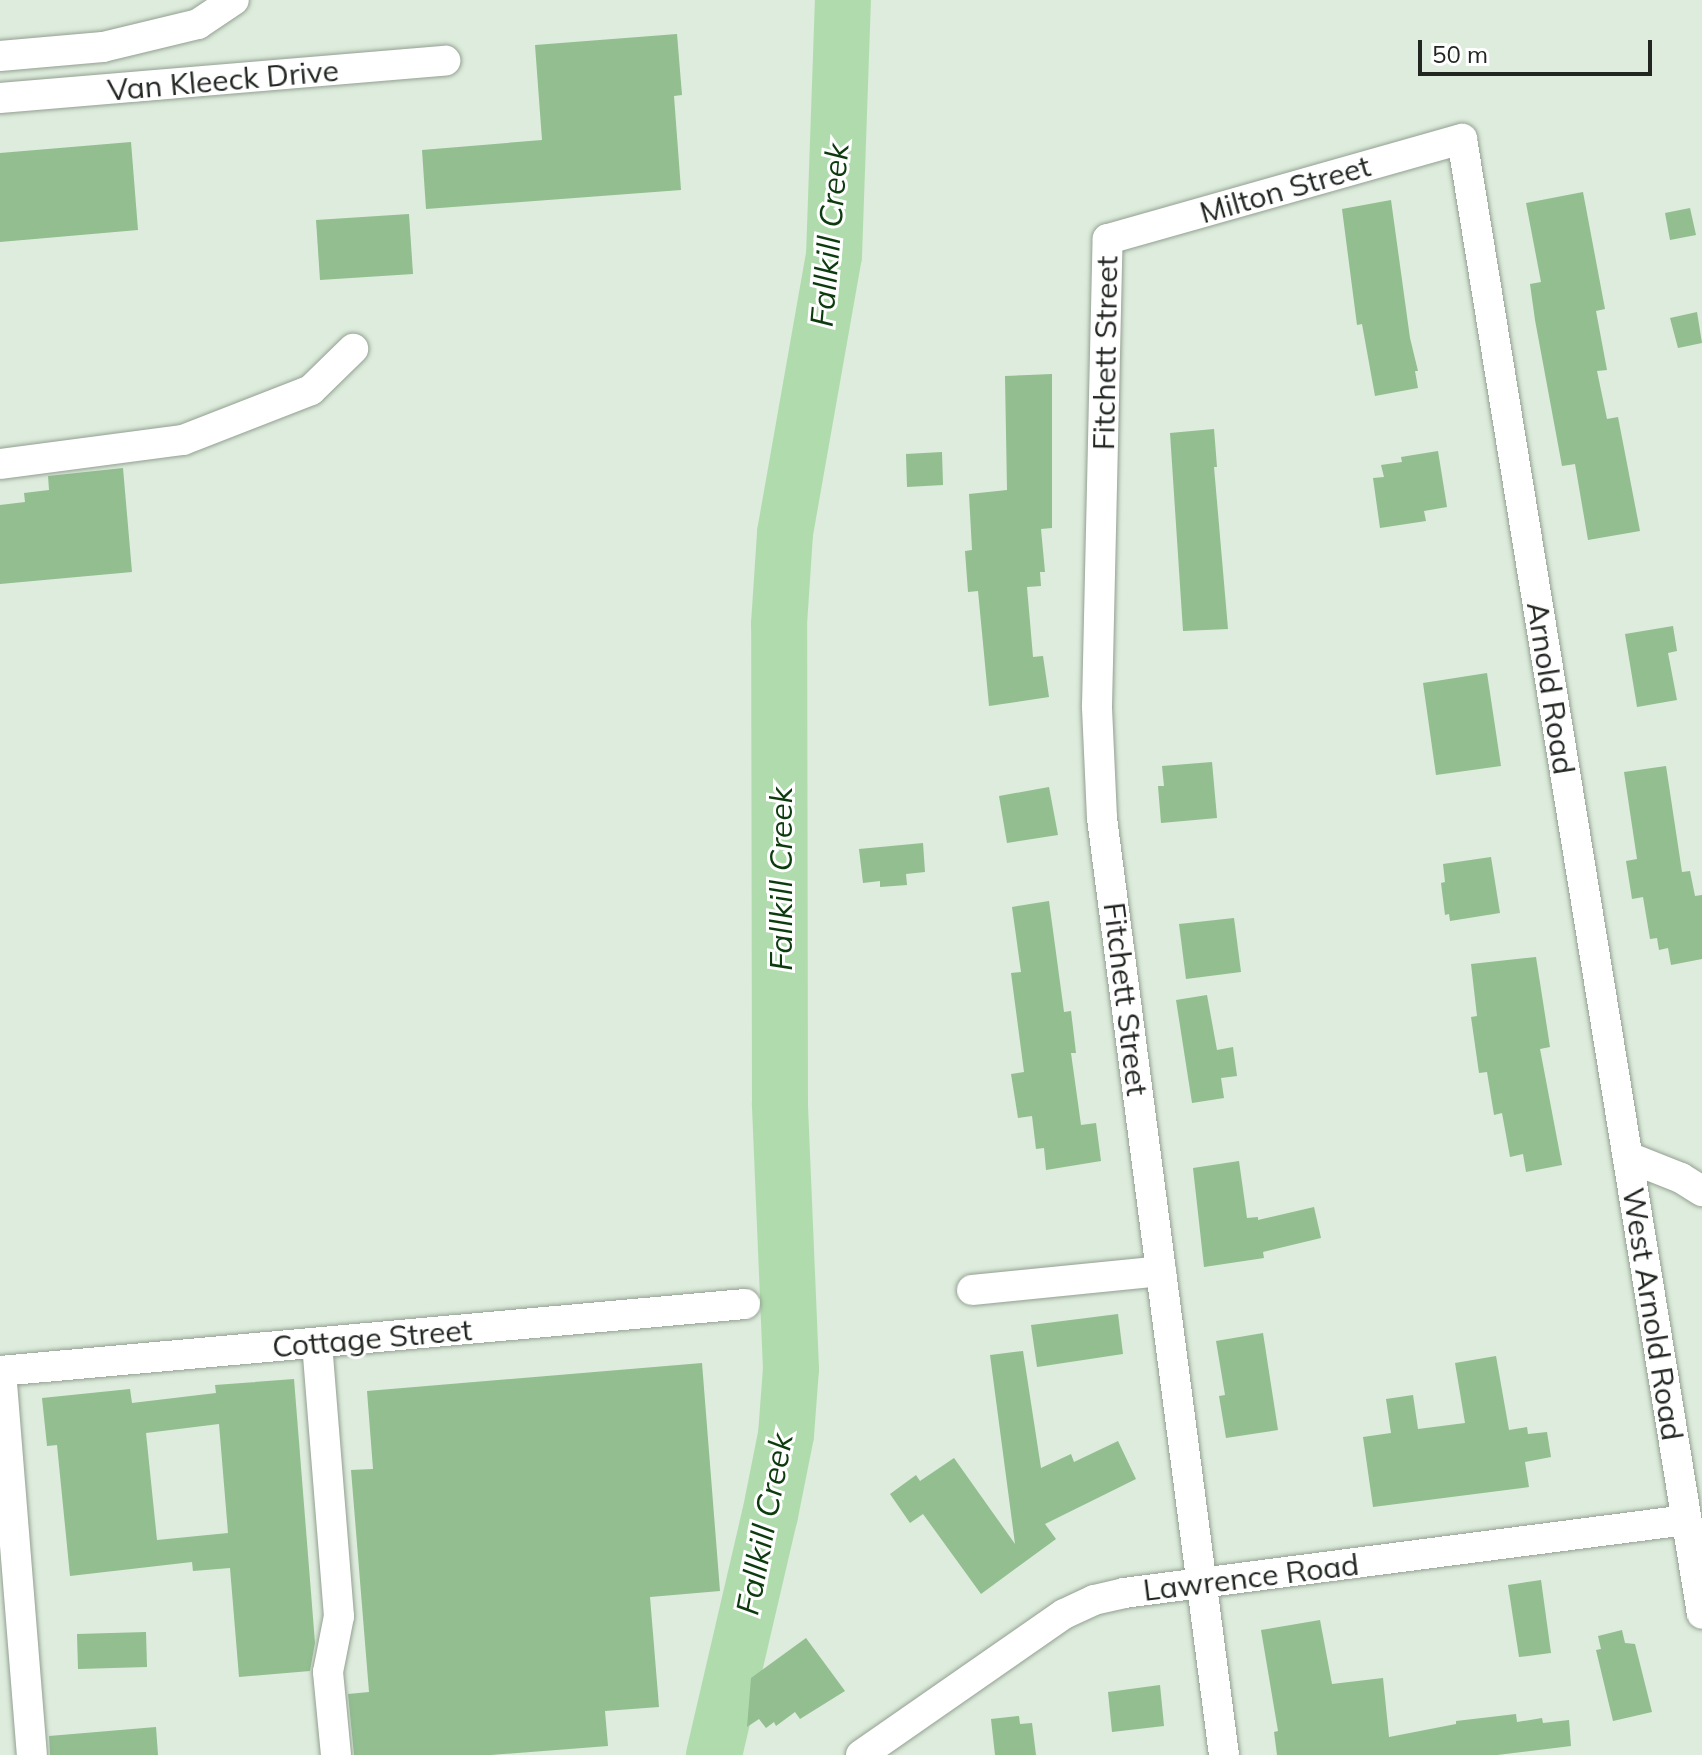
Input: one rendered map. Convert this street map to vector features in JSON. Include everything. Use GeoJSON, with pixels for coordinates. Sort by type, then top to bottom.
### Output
{"type":"FeatureCollection","features":[{"type":"Feature","properties":{"kind":"street"},"geometry":{"type":"LineString","coordinates":[[0,56],[117,44],[198,24],[234,0]]}},
{"type":"Feature","properties":{"kind":"street","name":"Van Kleeck Drive"},"geometry":{"type":"LineString","coordinates":[[0,98],[445,61]]}},
{"type":"Feature","properties":{"kind":"street","name":"Milton Street"},"geometry":{"type":"LineString","coordinates":[[1108,239],[1462,139]]}},
{"type":"Feature","properties":{"kind":"street","name":"Arnold Road"},"geometry":{"type":"LineString","coordinates":[[1462,139],[1628,1157]]}},
{"type":"Feature","properties":{"kind":"street","name":"Fitchett Street"},"geometry":{"type":"LineString","coordinates":[[1108,239],[1098,766],[1224,1755]]}},
{"type":"Feature","properties":{"kind":"street"},"geometry":{"type":"LineString","coordinates":[[0,464],[183,440],[311,390],[353,349]]}},
{"type":"Feature","properties":{"kind":"street"},"geometry":{"type":"LineString","coordinates":[[1628,1157],[1681,1178],[1702,1191]]}},
{"type":"Feature","properties":{"kind":"street","name":"West Arnold Road"},"geometry":{"type":"LineString","coordinates":[[1628,1157],[1702,1614]]}},
{"type":"Feature","properties":{"kind":"street"},"geometry":{"type":"LineString","coordinates":[[972,1290],[1161,1271]]}},
{"type":"Feature","properties":{"kind":"street","name":"Cottage Street"},"geometry":{"type":"LineString","coordinates":[[0,1371],[745,1304]]}},
{"type":"Feature","properties":{"kind":"street"},"geometry":{"type":"LineString","coordinates":[[317,1343],[339,1616],[328,1672],[336,1755]]}},
{"type":"Feature","properties":{"kind":"street"},"geometry":{"type":"LineString","coordinates":[[0,1371],[32,1755]]}},
{"type":"Feature","properties":{"kind":"street","name":"Lawrence Road"},"geometry":{"type":"LineString","coordinates":[[861,1755],[1064,1614],[1094,1600],[1124,1593],[1686,1520]]}},
{"type":"Feature","properties":{"kind":"building"},"geometry":{"type":"Polygon","coordinates":[[[677,34],[682,95],[674,96],[681,190],[426,209],[422,150],[542,140],[535,45],[677,34]]]}},
{"type":"Feature","properties":{"kind":"building"},"geometry":{"type":"Polygon","coordinates":[[[131,142],[138,230],[0,242],[0,153],[131,142]]]}},
{"type":"Feature","properties":{"kind":"building"},"geometry":{"type":"Polygon","coordinates":[[[1583,192],[1605,309],[1596,311],[1607,370],[1597,371],[1607,419],[1618,417],[1640,531],[1588,540],[1575,464],[1562,466],[1535,320],[1530,284],[1541,282],[1526,203],[1583,192]]]}},
{"type":"Feature","properties":{"kind":"building"},"geometry":{"type":"Polygon","coordinates":[[[1391,200],[1410,338],[1418,371],[1415,371],[1418,388],[1375,396],[1362,324],[1357,325],[1342,209],[1391,200]]]}},
{"type":"Feature","properties":{"kind":"building"},"geometry":{"type":"Polygon","coordinates":[[[1690,208],[1696,235],[1670,240],[1665,213],[1690,208]]]}},
{"type":"Feature","properties":{"kind":"building"},"geometry":{"type":"Polygon","coordinates":[[[409,214],[413,274],[320,280],[316,220],[409,214]]]}},
{"type":"Feature","properties":{"kind":"building"},"geometry":{"type":"Polygon","coordinates":[[[1697,312],[1702,343],[1678,348],[1670,318],[1697,312]]]}},
{"type":"Feature","properties":{"kind":"building"},"geometry":{"type":"Polygon","coordinates":[[[1052,374],[1052,528],[1041,529],[1045,572],[1040,572],[1041,586],[1027,587],[1033,657],[1043,656],[1049,697],[989,706],[978,591],[968,592],[965,551],[972,550],[969,494],[1007,490],[1005,376],[1052,374]]]}},
{"type":"Feature","properties":{"kind":"building"},"geometry":{"type":"Polygon","coordinates":[[[1214,429],[1217,467],[1214,467],[1228,629],[1183,631],[1170,433],[1214,429]]]}},
{"type":"Feature","properties":{"kind":"building"},"geometry":{"type":"Polygon","coordinates":[[[1438,451],[1447,507],[1424,511],[1426,521],[1380,528],[1373,478],[1384,477],[1381,465],[1402,462],[1401,457],[1438,451]]]}},
{"type":"Feature","properties":{"kind":"building"},"geometry":{"type":"Polygon","coordinates":[[[942,452],[943,485],[907,487],[906,454],[942,452]]]}},
{"type":"Feature","properties":{"kind":"building"},"geometry":{"type":"Polygon","coordinates":[[[123,468],[132,572],[0,584],[0,505],[25,502],[24,493],[49,490],[48,476],[123,468]]]}},
{"type":"Feature","properties":{"kind":"building"},"geometry":{"type":"Polygon","coordinates":[[[1673,626],[1677,651],[1668,653],[1677,700],[1637,707],[1625,634],[1673,626]]]}},
{"type":"Feature","properties":{"kind":"building"},"geometry":{"type":"Polygon","coordinates":[[[1487,673],[1501,766],[1436,775],[1423,683],[1487,673]]]}},
{"type":"Feature","properties":{"kind":"building"},"geometry":{"type":"Polygon","coordinates":[[[1212,762],[1217,818],[1161,823],[1158,786],[1164,786],[1162,766],[1212,762]]]}},
{"type":"Feature","properties":{"kind":"building"},"geometry":{"type":"Polygon","coordinates":[[[1666,766],[1682,872],[1690,871],[1695,896],[1702,895],[1702,959],[1671,965],[1668,948],[1659,950],[1657,938],[1650,939],[1643,897],[1632,899],[1626,861],[1637,859],[1624,772],[1666,766]]]}},
{"type":"Feature","properties":{"kind":"building"},"geometry":{"type":"Polygon","coordinates":[[[1049,787],[1058,835],[1007,843],[999,796],[1049,787]]]}},
{"type":"Feature","properties":{"kind":"building"},"geometry":{"type":"Polygon","coordinates":[[[923,843],[925,872],[906,874],[907,885],[880,887],[880,881],[863,883],[859,849],[923,843]]]}},
{"type":"Feature","properties":{"kind":"building"},"geometry":{"type":"Polygon","coordinates":[[[1491,857],[1500,913],[1450,921],[1449,914],[1445,915],[1441,883],[1445,882],[1443,864],[1491,857]]]}},
{"type":"Feature","properties":{"kind":"building"},"geometry":{"type":"Polygon","coordinates":[[[1049,901],[1064,1012],[1071,1011],[1076,1053],[1071,1053],[1081,1125],[1096,1123],[1101,1161],[1046,1170],[1044,1148],[1036,1149],[1032,1116],[1018,1118],[1011,1074],[1024,1072],[1011,973],[1021,972],[1012,907],[1049,901]]]}},
{"type":"Feature","properties":{"kind":"building"},"geometry":{"type":"Polygon","coordinates":[[[1234,918],[1241,972],[1186,979],[1179,924],[1234,918]]]}},
{"type":"Feature","properties":{"kind":"building"},"geometry":{"type":"Polygon","coordinates":[[[1536,957],[1550,1047],[1540,1049],[1562,1165],[1526,1172],[1523,1154],[1510,1157],[1502,1113],[1494,1115],[1487,1072],[1479,1073],[1471,1017],[1477,1016],[1471,964],[1536,957]]]}},
{"type":"Feature","properties":{"kind":"building"},"geometry":{"type":"Polygon","coordinates":[[[1207,995],[1217,1050],[1233,1047],[1237,1076],[1221,1078],[1224,1098],[1192,1103],[1176,1000],[1207,995]]]}},
{"type":"Feature","properties":{"kind":"building"},"geometry":{"type":"Polygon","coordinates":[[[1239,1161],[1247,1218],[1258,1217],[1258,1220],[1314,1207],[1321,1238],[1263,1252],[1264,1258],[1204,1267],[1193,1168],[1239,1161]]]}},
{"type":"Feature","properties":{"kind":"building"},"geometry":{"type":"Polygon","coordinates":[[[1118,1314],[1123,1354],[1037,1367],[1031,1325],[1118,1314]]]}},
{"type":"Feature","properties":{"kind":"building"},"geometry":{"type":"Polygon","coordinates":[[[1263,1333],[1278,1430],[1226,1438],[1219,1396],[1225,1395],[1216,1341],[1263,1333]]]}},
{"type":"Feature","properties":{"kind":"building"},"geometry":{"type":"Polygon","coordinates":[[[1023,1351],[1041,1468],[1071,1454],[1074,1462],[1118,1441],[1136,1479],[1045,1524],[1056,1539],[981,1594],[923,1514],[910,1523],[890,1494],[916,1475],[920,1481],[954,1458],[1015,1544],[990,1355],[1023,1351]]]}},
{"type":"Feature","properties":{"kind":"building"},"geometry":{"type":"Polygon","coordinates":[[[1496,1356],[1509,1430],[1527,1427],[1528,1434],[1547,1432],[1551,1457],[1525,1462],[1529,1487],[1373,1507],[1363,1437],[1391,1433],[1386,1399],[1413,1395],[1418,1429],[1465,1423],[1455,1363],[1496,1356]]]}},
{"type":"Feature","properties":{"kind":"building"},"geometry":{"type":"Polygon","coordinates":[[[702,1363],[720,1591],[650,1597],[659,1707],[605,1711],[608,1746],[491,1755],[354,1755],[348,1694],[369,1692],[351,1470],[373,1469],[367,1391],[702,1363]]]}},
{"type":"Feature","properties":{"kind":"building"},"geometry":{"type":"Polygon","coordinates":[[[294,1379],[315,1643],[310,1671],[239,1677],[230,1568],[193,1571],[192,1562],[70,1576],[57,1445],[47,1446],[42,1398],[130,1389],[132,1403],[216,1393],[215,1385],[294,1379]],[[219,1424],[146,1433],[157,1540],[228,1533],[219,1424]]]}},
{"type":"Feature","properties":{"kind":"building"},"geometry":{"type":"Polygon","coordinates":[[[1541,1580],[1551,1653],[1519,1657],[1508,1585],[1541,1580]]]}},
{"type":"Feature","properties":{"kind":"building"},"geometry":{"type":"Polygon","coordinates":[[[1320,1620],[1332,1684],[1383,1678],[1389,1737],[1456,1724],[1456,1721],[1516,1714],[1517,1722],[1542,1718],[1543,1723],[1569,1720],[1571,1746],[1497,1755],[1277,1755],[1274,1732],[1278,1731],[1261,1630],[1320,1620]]]}},
{"type":"Feature","properties":{"kind":"building"},"geometry":{"type":"Polygon","coordinates":[[[1622,1630],[1625,1643],[1635,1644],[1652,1712],[1613,1721],[1596,1650],[1601,1649],[1598,1636],[1622,1630]]]}},
{"type":"Feature","properties":{"kind":"building"},"geometry":{"type":"Polygon","coordinates":[[[146,1632],[147,1667],[78,1669],[77,1634],[146,1632]]]}},
{"type":"Feature","properties":{"kind":"building"},"geometry":{"type":"Polygon","coordinates":[[[806,1638],[845,1691],[800,1719],[795,1712],[776,1726],[774,1722],[766,1728],[759,1719],[747,1727],[751,1678],[806,1638]]]}},
{"type":"Feature","properties":{"kind":"building"},"geometry":{"type":"Polygon","coordinates":[[[1160,1685],[1164,1726],[1112,1732],[1108,1692],[1160,1685]]]}},
{"type":"Feature","properties":{"kind":"building"},"geometry":{"type":"Polygon","coordinates":[[[1019,1716],[1020,1724],[1032,1723],[1036,1755],[995,1755],[991,1719],[1019,1716]]]}},
{"type":"Feature","properties":{"kind":"building"},"geometry":{"type":"Polygon","coordinates":[[[156,1727],[158,1755],[50,1755],[49,1736],[156,1727]]]}},
{"type":"Feature","properties":{"kind":"waterway","name":"Fallkill Creek"},"geometry":{"type":"LineString","coordinates":[[714,1755],[786,1435],[791,1369],[780,1103],[779,624],[785,533],[834,256],[843,0]]}}]}
